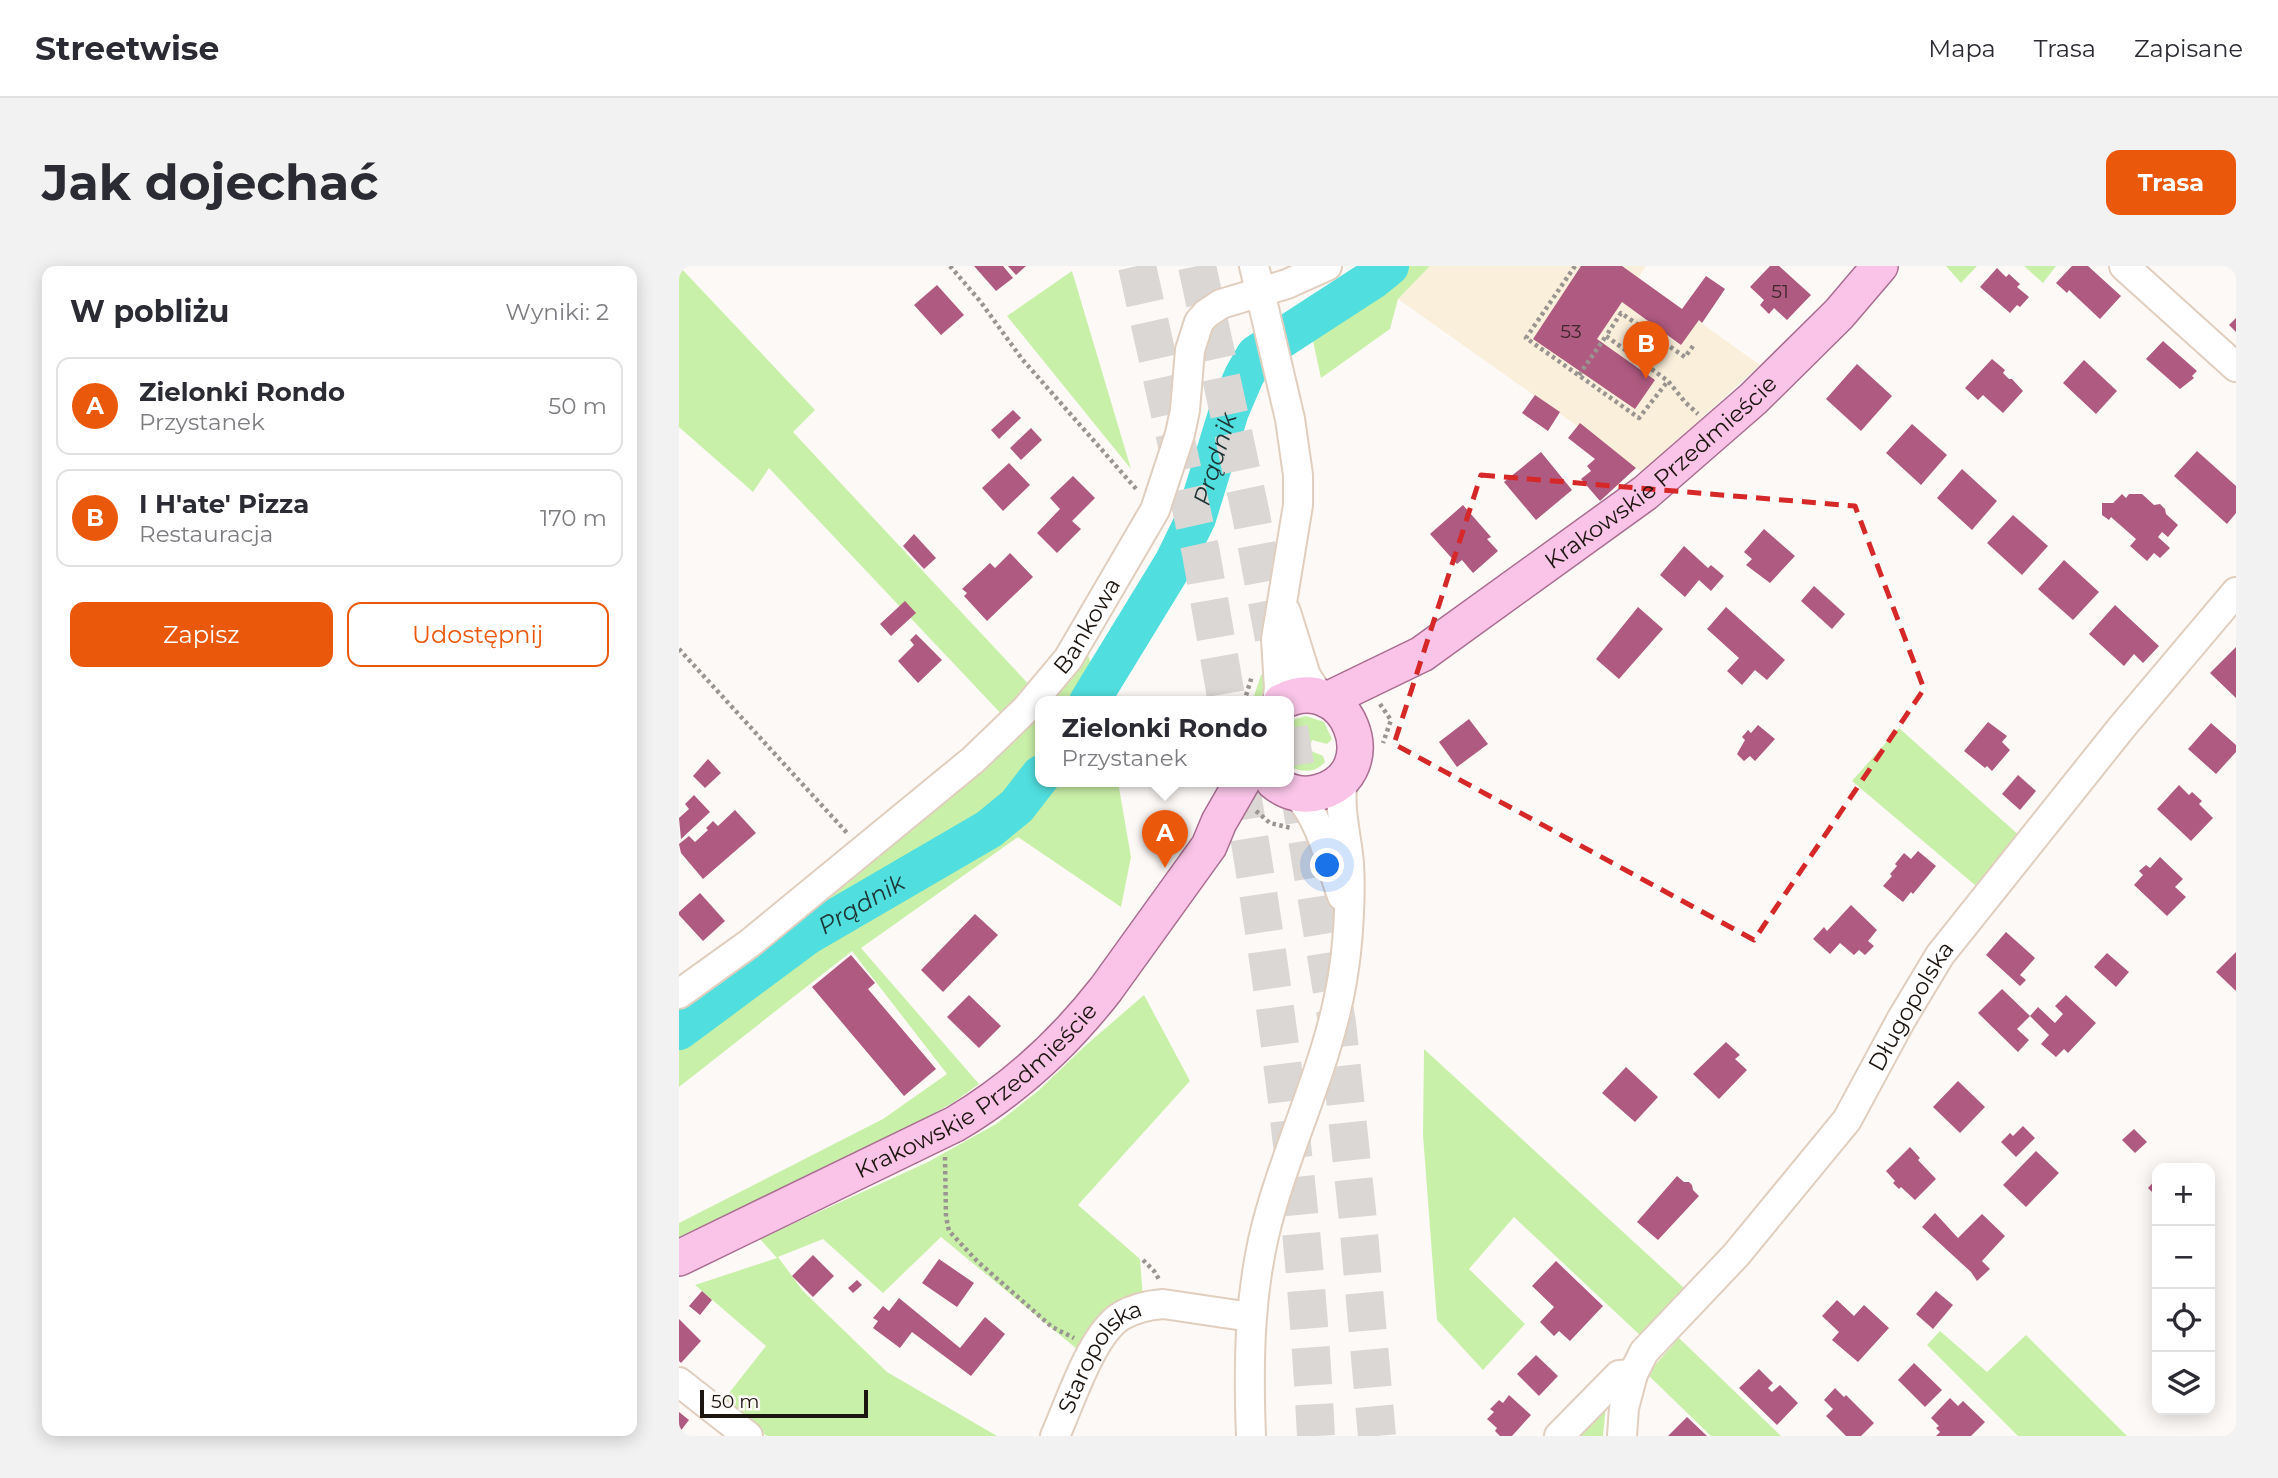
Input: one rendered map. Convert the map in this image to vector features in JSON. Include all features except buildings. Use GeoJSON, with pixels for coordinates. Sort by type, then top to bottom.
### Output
{"type":"FeatureCollection","features":[{"type":"Feature","properties":{"kind":"main road","name":"Krakowskie Przedmieście"},"geometry":{"type":"LineString","coordinates":[[1345,774],[1353,759],[1355,736],[1363,716],[1422,654],[1645,493],[1753,399],[1839,314],[1880,266]]}},
{"type":"Feature","properties":{"kind":"main road","name":"Krakowskie Przedmieście"},"geometry":{"type":"LineString","coordinates":[[1323,698],[1422,654]]}},
{"type":"Feature","properties":{"kind":"main road"},"geometry":{"type":"LineString","coordinates":[[1294,697],[1302,695],[1323,698],[1346,717],[1355,736]]}},
{"type":"Feature","properties":{"kind":"main road"},"geometry":{"type":"LineString","coordinates":[[1286,789],[1305,794],[1324,791],[1345,774]]}},
{"type":"Feature","properties":{"kind":"main road","name":"Krakowskie Przedmieście"},"geometry":{"type":"LineString","coordinates":[[679,1258],[938,1133],[998,1097],[1023,1076],[1065,1036],[1106,989],[1209,846],[1239,787]]}},
{"type":"Feature","properties":{"kind":"main road","name":"Krakowskie Przedmieście"},"geometry":{"type":"LineString","coordinates":[[1209,846],[1230,833],[1265,799],[1286,789]]}},
{"type":"Feature","properties":{"kind":"street","name":"Bankowa"},"geometry":{"type":"LineString","coordinates":[[1036,696],[1068,659],[1155,510],[1180,434],[1190,350],[1199,322],[1206,314],[1257,279],[1287,284],[1327,266]]}},
{"type":"Feature","properties":{"kind":"street"},"geometry":{"type":"LineString","coordinates":[[2124,266],[2236,367]]}},
{"type":"Feature","properties":{"kind":"street"},"geometry":{"type":"LineString","coordinates":[[1257,279],[1270,326],[1297,460],[1298,505],[1276,639],[1279,696]]}},
{"type":"Feature","properties":{"kind":"street","name":"Długopolska"},"geometry":{"type":"LineString","coordinates":[[1622,1436],[1624,1408],[1633,1374],[1644,1352],[1743,1246],[1847,1120],[1940,955],[2122,727],[2236,592]]}},
{"type":"Feature","properties":{"kind":"street"},"geometry":{"type":"LineString","coordinates":[[1283,602],[1306,676],[1323,698]]}},
{"type":"Feature","properties":{"kind":"street","name":"Bankowa"},"geometry":{"type":"LineString","coordinates":[[679,994],[750,943],[973,760],[1035,698]]}},
{"type":"Feature","properties":{"kind":"street"},"geometry":{"type":"LineString","coordinates":[[1251,1436],[1248,1369],[1257,1271],[1271,1210],[1327,1041],[1336,1007],[1346,946],[1349,866],[1341,798],[1345,774]]}},
{"type":"Feature","properties":{"kind":"street"},"geometry":{"type":"LineString","coordinates":[[1286,789],[1306,805],[1317,826],[1347,911]]}},
{"type":"Feature","properties":{"kind":"street","name":"Staropolska"},"geometry":{"type":"LineString","coordinates":[[1055,1436],[1094,1347],[1110,1326],[1121,1317],[1151,1305],[1163,1304],[1251,1317]]}},
{"type":"Feature","properties":{"kind":"street"},"geometry":{"type":"LineString","coordinates":[[1559,1436],[1619,1375],[1633,1374]]}},
{"type":"Feature","properties":{"kind":"street"},"geometry":{"type":"LineString","coordinates":[[679,1382],[748,1436]]}},
{"type":"Feature","properties":{"kind":"path"},"geometry":{"type":"LineString","coordinates":[[950,266],[980,301],[1022,359],[1155,510]]}},
{"type":"Feature","properties":{"kind":"path"},"geometry":{"type":"LineString","coordinates":[[1575,266],[1526,338],[1639,418],[1668,381]]}},
{"type":"Feature","properties":{"kind":"path"},"geometry":{"type":"LineString","coordinates":[[1579,375],[1622,313],[1685,357],[1693,346]]}},
{"type":"Feature","properties":{"kind":"path"},"geometry":{"type":"LineString","coordinates":[[1606,336],[1668,381],[1685,402],[1707,421]]}},
{"type":"Feature","properties":{"kind":"path"},"geometry":{"type":"LineString","coordinates":[[679,649],[862,850]]}},
{"type":"Feature","properties":{"kind":"path"},"geometry":{"type":"LineString","coordinates":[[1382,707],[1389,715]]}},
{"type":"Feature","properties":{"kind":"path"},"geometry":{"type":"LineString","coordinates":[[1259,814],[1277,826],[1298,828]]}},
{"type":"Feature","properties":{"kind":"path"},"geometry":{"type":"LineString","coordinates":[[938,1133],[946,1162],[946,1217],[949,1231],[977,1261],[1052,1328],[1094,1347]]}},
{"type":"Feature","properties":{"kind":"highlighted area"},"geometry":{"type":"Polygon","coordinates":[[[1481,475],[1855,506],[1924,689],[1754,940],[1394,744],[1481,475]]]}},
{"type":"Feature","properties":{"kind":"shaded area"},"geometry":{"type":"Polygon","coordinates":[[[1430,266],[1646,266],[1638,278],[1760,365],[1642,472],[1398,299],[1430,266]]]}},
{"type":"Feature","properties":{"kind":"green space"},"geometry":{"type":"Polygon","coordinates":[[[679,266],[815,410],[793,432],[1034,690],[1007,720],[769,468],[753,492],[679,427],[679,266]]]}},
{"type":"Feature","properties":{"kind":"green space"},"geometry":{"type":"Polygon","coordinates":[[[1361,266],[1430,266],[1398,299],[1390,329],[1321,378],[1305,304],[1361,266]]]}},
{"type":"Feature","properties":{"kind":"green space"},"geometry":{"type":"Polygon","coordinates":[[[1946,266],[1977,266],[1961,283],[1946,266]]]}},
{"type":"Feature","properties":{"kind":"green space"},"geometry":{"type":"Polygon","coordinates":[[[2024,266],[2056,266],[2043,283],[2024,266]]]}},
{"type":"Feature","properties":{"kind":"green space"},"geometry":{"type":"Polygon","coordinates":[[[1072,271],[1131,469],[1007,316],[1072,271]]]}},
{"type":"Feature","properties":{"kind":"green space"},"geometry":{"type":"Polygon","coordinates":[[[1084,642],[1094,674],[1081,696],[1047,696],[1084,642]]]}},
{"type":"Feature","properties":{"kind":"green space"},"geometry":{"type":"Polygon","coordinates":[[[1269,672],[1264,696],[1254,696],[1261,675],[1269,672]]]}},
{"type":"Feature","properties":{"kind":"green space"},"geometry":{"type":"Polygon","coordinates":[[[1035,709],[1035,767],[996,812],[764,953],[679,1017],[679,1005],[1035,709]]]}},
{"type":"Feature","properties":{"kind":"green space"},"geometry":{"type":"Polygon","coordinates":[[[1306,716],[1324,722],[1332,739],[1327,744],[1312,740],[1309,750],[1323,756],[1325,762],[1317,768],[1308,771],[1294,768],[1294,720],[1306,716]]]}},
{"type":"Feature","properties":{"kind":"green space"},"geometry":{"type":"Polygon","coordinates":[[[1899,728],[2021,837],[1975,885],[1852,781],[1899,728]]]}},
{"type":"Feature","properties":{"kind":"green space"},"geometry":{"type":"Polygon","coordinates":[[[1046,787],[1119,787],[1131,857],[1121,907],[1018,837],[861,948],[979,1084],[926,1118],[679,1238],[679,1223],[883,1119],[947,1074],[852,951],[679,1087],[679,1045],[780,972],[1000,837],[1027,813],[1046,787]]]}},
{"type":"Feature","properties":{"kind":"green space"},"geometry":{"type":"Polygon","coordinates":[[[1144,995],[1190,1081],[1078,1205],[1140,1259],[1143,1299],[1083,1354],[941,1237],[883,1293],[823,1239],[778,1257],[803,1291],[887,1372],[997,1436],[767,1436],[722,1402],[766,1346],[695,1285],[777,1258],[760,1239],[928,1162],[996,1124],[1038,1091],[1144,995]]]}},
{"type":"Feature","properties":{"kind":"green space"},"geometry":{"type":"Polygon","coordinates":[[[1424,1049],[1684,1288],[1642,1337],[1514,1217],[1469,1269],[1525,1324],[1483,1370],[1437,1320],[1423,1135],[1424,1049]]]}},
{"type":"Feature","properties":{"kind":"green space"},"geometry":{"type":"Polygon","coordinates":[[[1940,1331],[1987,1372],[2026,1335],[2127,1436],[2018,1436],[1927,1345],[1940,1331]]]}},
{"type":"Feature","properties":{"kind":"green space"},"geometry":{"type":"Polygon","coordinates":[[[1679,1338],[1781,1436],[1711,1436],[1647,1374],[1679,1338]]]}},
{"type":"Feature","properties":{"kind":"green space"},"geometry":{"type":"Polygon","coordinates":[[[1606,1404],[1603,1436],[1569,1436],[1606,1404]]]}},
{"type":"Feature","properties":{"kind":"waterway","name":"Prądnik"},"geometry":{"type":"LineString","coordinates":[[1093,696],[1174,563],[1196,518],[1229,411],[1256,355],[1389,266]]}},
{"type":"Feature","properties":{"kind":"waterway","name":"Prądnik"},"geometry":{"type":"LineString","coordinates":[[679,1030],[807,935],[989,829],[1017,806],[1035,783]]}},
{"type":"Feature","properties":{"kind":"tunnel"},"geometry":{"type":"LineString","coordinates":[[1137,266],[1201,553],[1226,696]]}},
{"type":"Feature","properties":{"kind":"tunnel"},"geometry":{"type":"LineString","coordinates":[[1197,266],[1251,515],[1277,655]]}},
{"type":"Feature","properties":{"kind":"tunnel"},"geometry":{"type":"LineString","coordinates":[[1294,759],[1337,1023],[1377,1436]]}},
{"type":"Feature","properties":{"kind":"tunnel"},"geometry":{"type":"LineString","coordinates":[[1241,787],[1288,1108],[1305,1272],[1316,1436]]}},
{"type":"Feature","properties":{"kind":"place","name":"I H'ate' Pizza"},"geometry":{"type":"Point","coordinates":[1646,379]}},
{"type":"Feature","properties":{"kind":"place","name":"Zielonki Rondo"},"geometry":{"type":"Point","coordinates":[1165,868]}}]}
